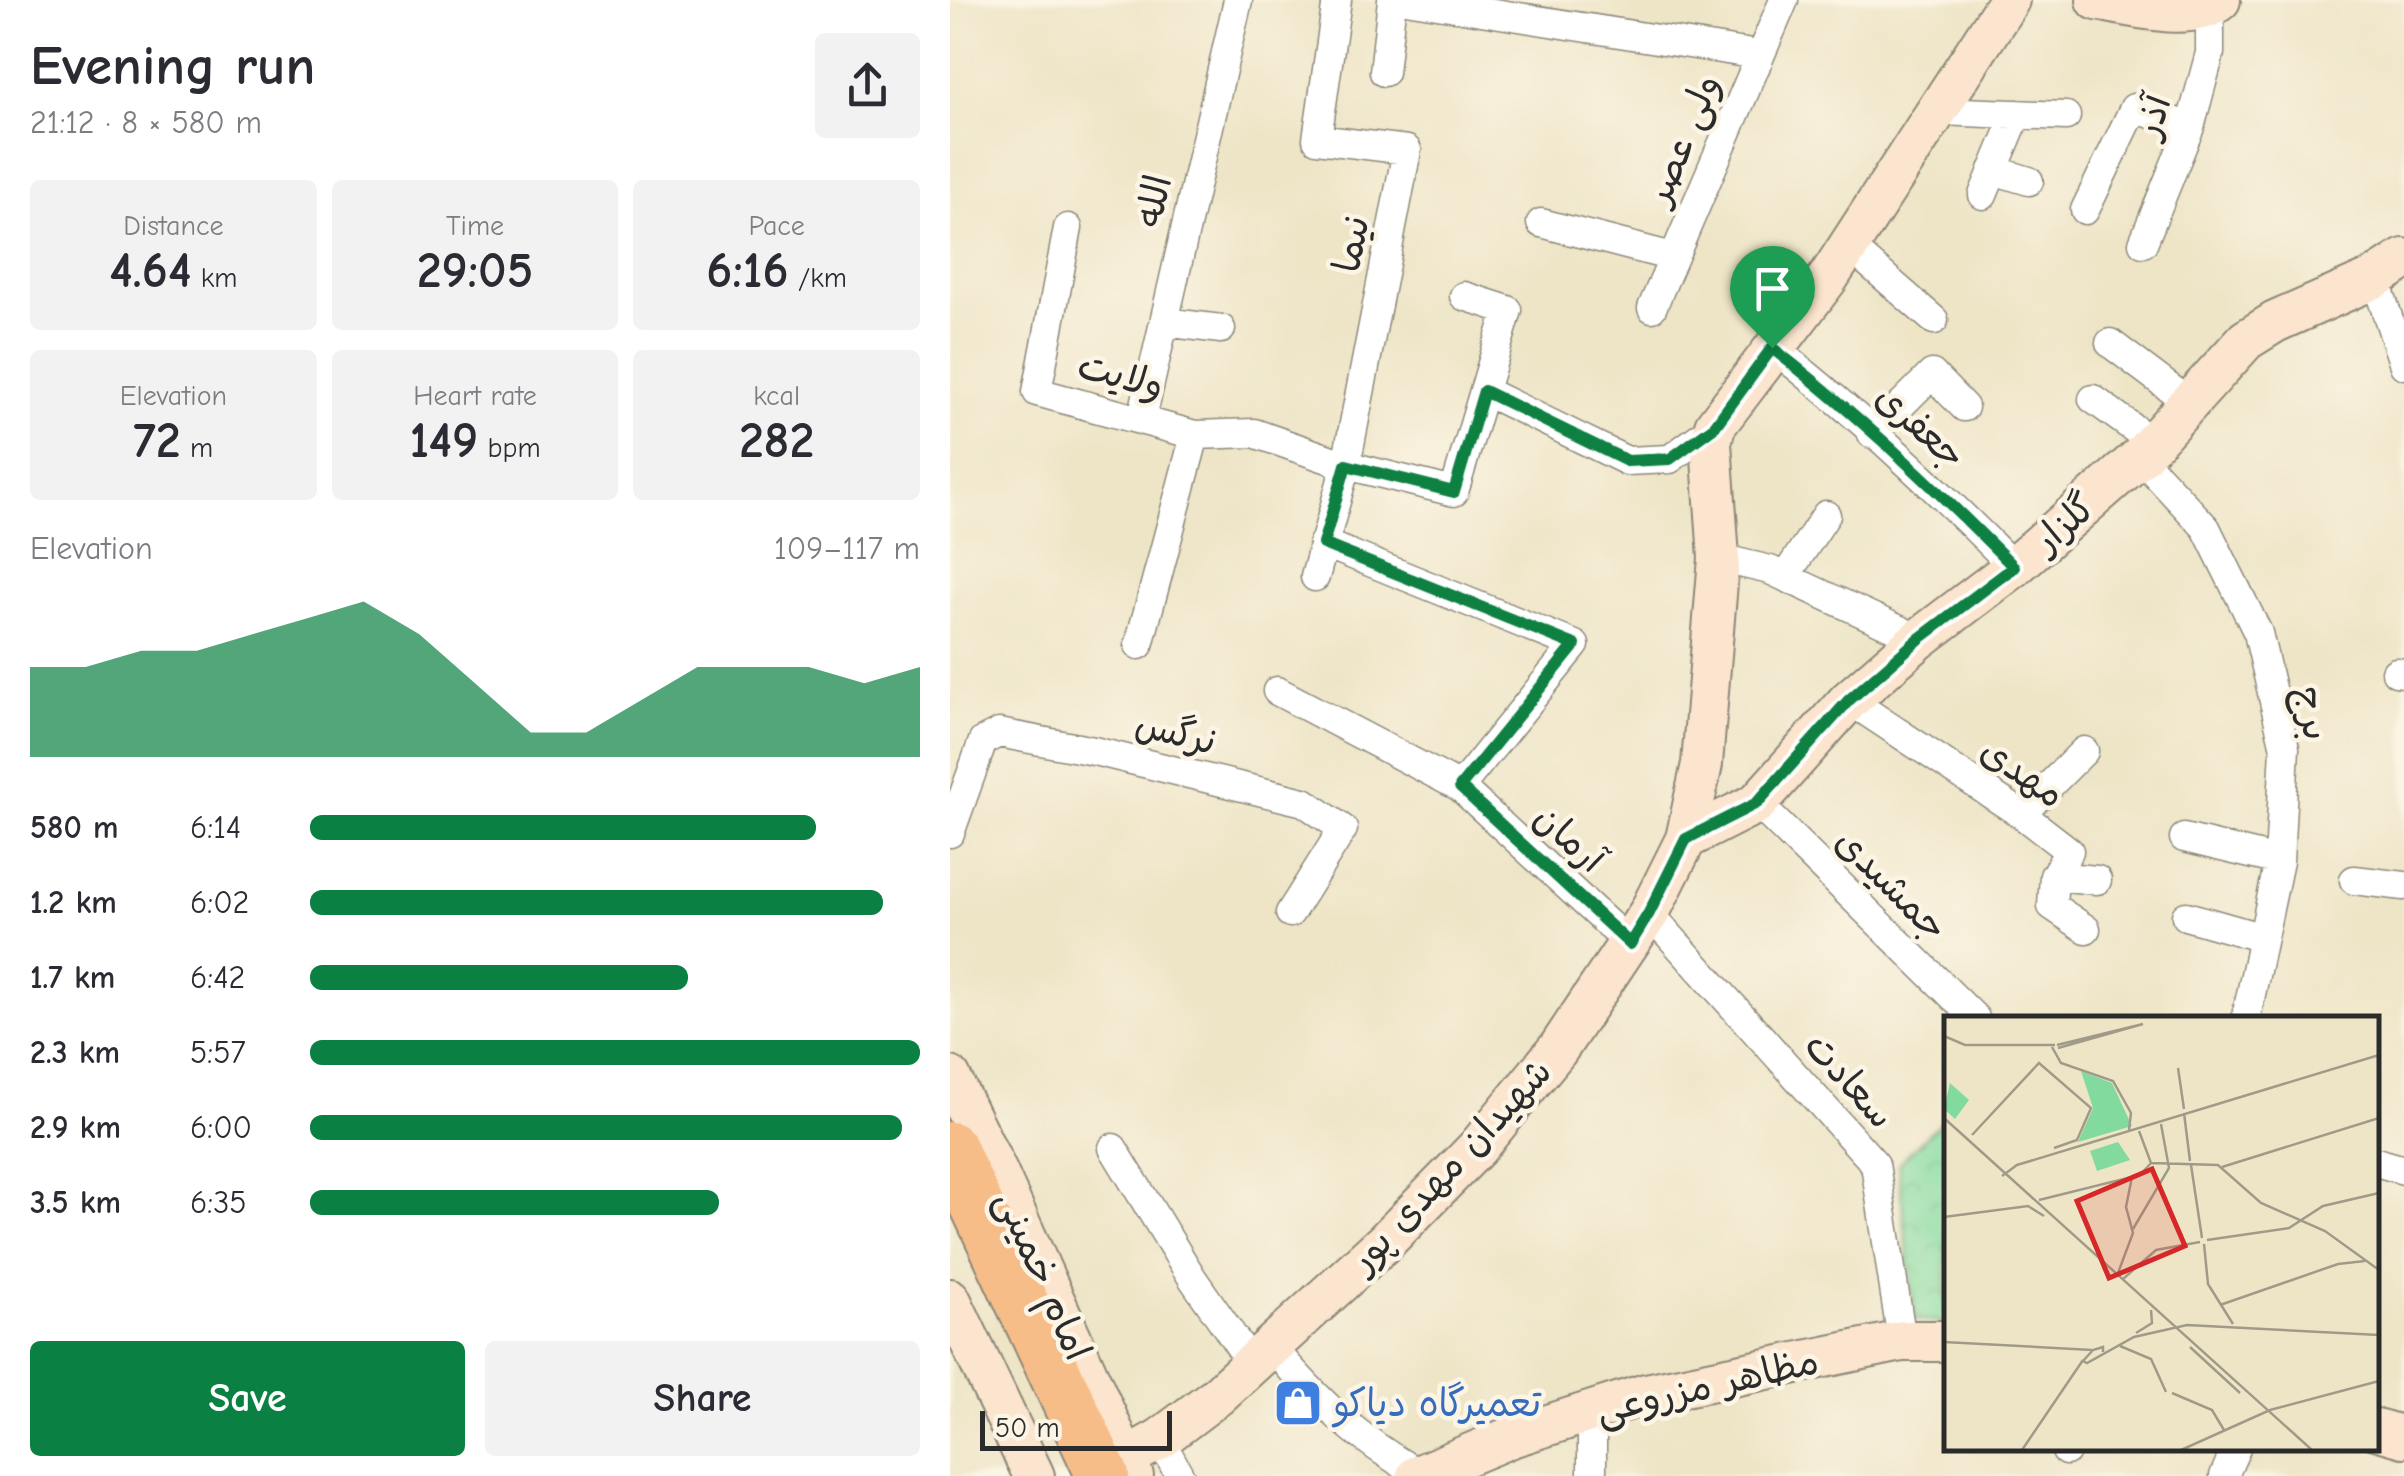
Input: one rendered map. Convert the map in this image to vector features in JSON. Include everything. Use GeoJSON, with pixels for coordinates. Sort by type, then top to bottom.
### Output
{"type":"FeatureCollection","features":[{"type":"Feature","properties":{"kind":"highway"},"geometry":{"type":"LineString","coordinates":[[950,1148],[1131,1462]]}},
{"type":"Feature","properties":{"kind":"highway"},"geometry":{"type":"LineString","coordinates":[[950,1233],[1063,1476]]}},
{"type":"Feature","properties":{"kind":"street","name":"الله"},"geometry":{"type":"LineString","coordinates":[[1142,418],[1238,0]]}},
{"type":"Feature","properties":{"kind":"street","name":"نیما"},"geometry":{"type":"LineString","coordinates":[[1315,578],[1346,465],[1408,150],[1317,138],[1337,0]]}},
{"type":"Feature","properties":{"kind":"street"},"geometry":{"type":"LineString","coordinates":[[1384,72],[1392,0]]}},
{"type":"Feature","properties":{"kind":"street"},"geometry":{"type":"LineString","coordinates":[[1412,0],[1758,55]]}},
{"type":"Feature","properties":{"kind":"street","name":"ولی عصر"},"geometry":{"type":"LineString","coordinates":[[1652,308],[1784,0]]}},
{"type":"Feature","properties":{"kind":"street"},"geometry":{"type":"LineString","coordinates":[[1464,296],[1508,310],[1484,391],[1627,461],[1670,459],[1715,426],[1828,278],[2009,0]]}},
{"type":"Feature","properties":{"kind":"street"},"geometry":{"type":"LineString","coordinates":[[2097,0],[2162,11],[2215,4]]}},
{"type":"Feature","properties":{"kind":"street","name":"آذر"},"geometry":{"type":"LineString","coordinates":[[2143,243],[2190,127],[2210,53],[2215,4]]}},
{"type":"Feature","properties":{"kind":"street"},"geometry":{"type":"LineString","coordinates":[[2085,210],[2134,108],[2190,127]]}},
{"type":"Feature","properties":{"kind":"street"},"geometry":{"type":"LineString","coordinates":[[1938,111],[2066,116]]}},
{"type":"Feature","properties":{"kind":"street"},"geometry":{"type":"LineString","coordinates":[[2016,114],[1988,182],[2029,181]]}},
{"type":"Feature","properties":{"kind":"street"},"geometry":{"type":"LineString","coordinates":[[1541,222],[1674,257]]}},
{"type":"Feature","properties":{"kind":"street","name":"ولایت"},"geometry":{"type":"LineString","coordinates":[[1068,228],[1038,392],[1195,435],[1254,433],[1346,465],[1454,492],[1484,391]]}},
{"type":"Feature","properties":{"kind":"street"},"geometry":{"type":"LineString","coordinates":[[1850,246],[1934,320]]}},
{"type":"Feature","properties":{"kind":"street"},"geometry":{"type":"LineString","coordinates":[[2390,268],[2404,365]]}},
{"type":"Feature","properties":{"kind":"street","name":"گلزار"},"geometry":{"type":"LineString","coordinates":[[1686,839],[1757,803],[1849,700],[1919,639],[2014,567],[2147,450],[2246,340],[2274,322],[2390,268]]}},
{"type":"Feature","properties":{"kind":"street"},"geometry":{"type":"LineString","coordinates":[[1164,322],[1221,329]]}},
{"type":"Feature","properties":{"kind":"street"},"geometry":{"type":"LineString","coordinates":[[2110,342],[2191,404]]}},
{"type":"Feature","properties":{"kind":"street","name":"جعفری"},"geometry":{"type":"LineString","coordinates":[[1772,348],[1820,384],[1944,496],[2014,567]]}},
{"type":"Feature","properties":{"kind":"street"},"geometry":{"type":"LineString","coordinates":[[1872,434],[1932,374],[1964,407]]}},
{"type":"Feature","properties":{"kind":"street","name":"برج"},"geometry":{"type":"LineString","coordinates":[[2092,399],[2147,450],[2206,528],[2258,633],[2285,748],[2278,862],[2246,1016]]}},
{"type":"Feature","properties":{"kind":"street","name":"شهیدان مهدی پور"},"geometry":{"type":"LineString","coordinates":[[1131,1462],[1217,1396],[1386,1241],[1477,1148],[1558,1049],[1640,928],[1686,839],[1702,764],[1719,558],[1711,443],[1715,426]]}},
{"type":"Feature","properties":{"kind":"street"},"geometry":{"type":"LineString","coordinates":[[1139,645],[1195,435]]}},
{"type":"Feature","properties":{"kind":"street"},"geometry":{"type":"LineString","coordinates":[[1786,576],[1826,515]]}},
{"type":"Feature","properties":{"kind":"street"},"geometry":{"type":"LineString","coordinates":[[1323,544],[1575,645],[1460,787]]}},
{"type":"Feature","properties":{"kind":"street"},"geometry":{"type":"LineString","coordinates":[[1719,558],[1786,576],[1919,639]]}},
{"type":"Feature","properties":{"kind":"street","name":"آرمان"},"geometry":{"type":"LineString","coordinates":[[1276,691],[1460,787],[1640,928]]}},
{"type":"Feature","properties":{"kind":"street","name":"مهدی"},"geometry":{"type":"LineString","coordinates":[[1849,700],[2069,850],[2054,876],[2052,906],[2086,929]]}},
{"type":"Feature","properties":{"kind":"street","name":"نرگس"},"geometry":{"type":"LineString","coordinates":[[950,833],[983,741],[1000,733],[1113,756],[1304,802],[1343,829],[1290,914]]}},
{"type":"Feature","properties":{"kind":"street"},"geometry":{"type":"LineString","coordinates":[[2021,814],[2084,751]]}},
{"type":"Feature","properties":{"kind":"street","name":"جمشیدی"},"geometry":{"type":"LineString","coordinates":[[1757,803],[1973,1016]]}},
{"type":"Feature","properties":{"kind":"street"},"geometry":{"type":"LineString","coordinates":[[2184,838],[2278,862]]}},
{"type":"Feature","properties":{"kind":"street"},"geometry":{"type":"LineString","coordinates":[[2054,876],[2097,880]]}},
{"type":"Feature","properties":{"kind":"street"},"geometry":{"type":"LineString","coordinates":[[2354,880],[2404,886]]}},
{"type":"Feature","properties":{"kind":"street"},"geometry":{"type":"LineString","coordinates":[[2186,916],[2263,938]]}},
{"type":"Feature","properties":{"kind":"street","name":"سعادت"},"geometry":{"type":"LineString","coordinates":[[1640,928],[1876,1164],[1902,1341]]}},
{"type":"Feature","properties":{"kind":"street","name":"امام خمینی"},"geometry":{"type":"LineString","coordinates":[[950,1076],[1131,1462]]}},
{"type":"Feature","properties":{"kind":"street"},"geometry":{"type":"LineString","coordinates":[[1113,1148],[1192,1279],[1262,1355],[1380,1452],[1419,1475]]}},
{"type":"Feature","properties":{"kind":"street"},"geometry":{"type":"LineString","coordinates":[[2379,1163],[2404,1170]]}},
{"type":"Feature","properties":{"kind":"street"},"geometry":{"type":"LineString","coordinates":[[950,1299],[1034,1476]]}},
{"type":"Feature","properties":{"kind":"street","name":"مظاهر مزروعی"},"geometry":{"type":"LineString","coordinates":[[1419,1475],[1511,1436],[1646,1394],[1902,1341],[1944,1341]]}},
{"type":"Feature","properties":{"kind":"street"},"geometry":{"type":"LineString","coordinates":[[1592,1412],[1592,1476]]}},
{"type":"Feature","properties":{"kind":"street"},"geometry":{"type":"LineString","coordinates":[[2379,1430],[2404,1438]]}},
{"type":"Feature","properties":{"kind":"street"},"geometry":{"type":"LineString","coordinates":[[2224,1476],[2235,1451]]}},
{"type":"Feature","properties":{"kind":"street"},"geometry":{"type":"LineString","coordinates":[[1131,1462],[1180,1476]]}},
{"type":"Feature","properties":{"kind":"green space"},"geometry":{"type":"Polygon","coordinates":[[[1944,1119],[1944,1323],[1915,1320],[1898,1164],[1944,1119]]]}},
{"type":"Feature","properties":{"kind":"place","name":"تعمیرگاه دیاکو"},"geometry":{"type":"Point","coordinates":[1298,1403]}},
{"type":"Feature","properties":{"kind":"route"},"geometry":{"type":"LineString","coordinates":[[1772,348],[1820,384],[1944,496],[2014,567],[1919,639],[1849,700],[1757,803],[1686,839],[1630,944],[1460,787],[1575,645],[1323,544],[1346,465],[1454,492],[1484,391],[1627,461],[1670,459],[1715,426],[1772,348]]}}]}
